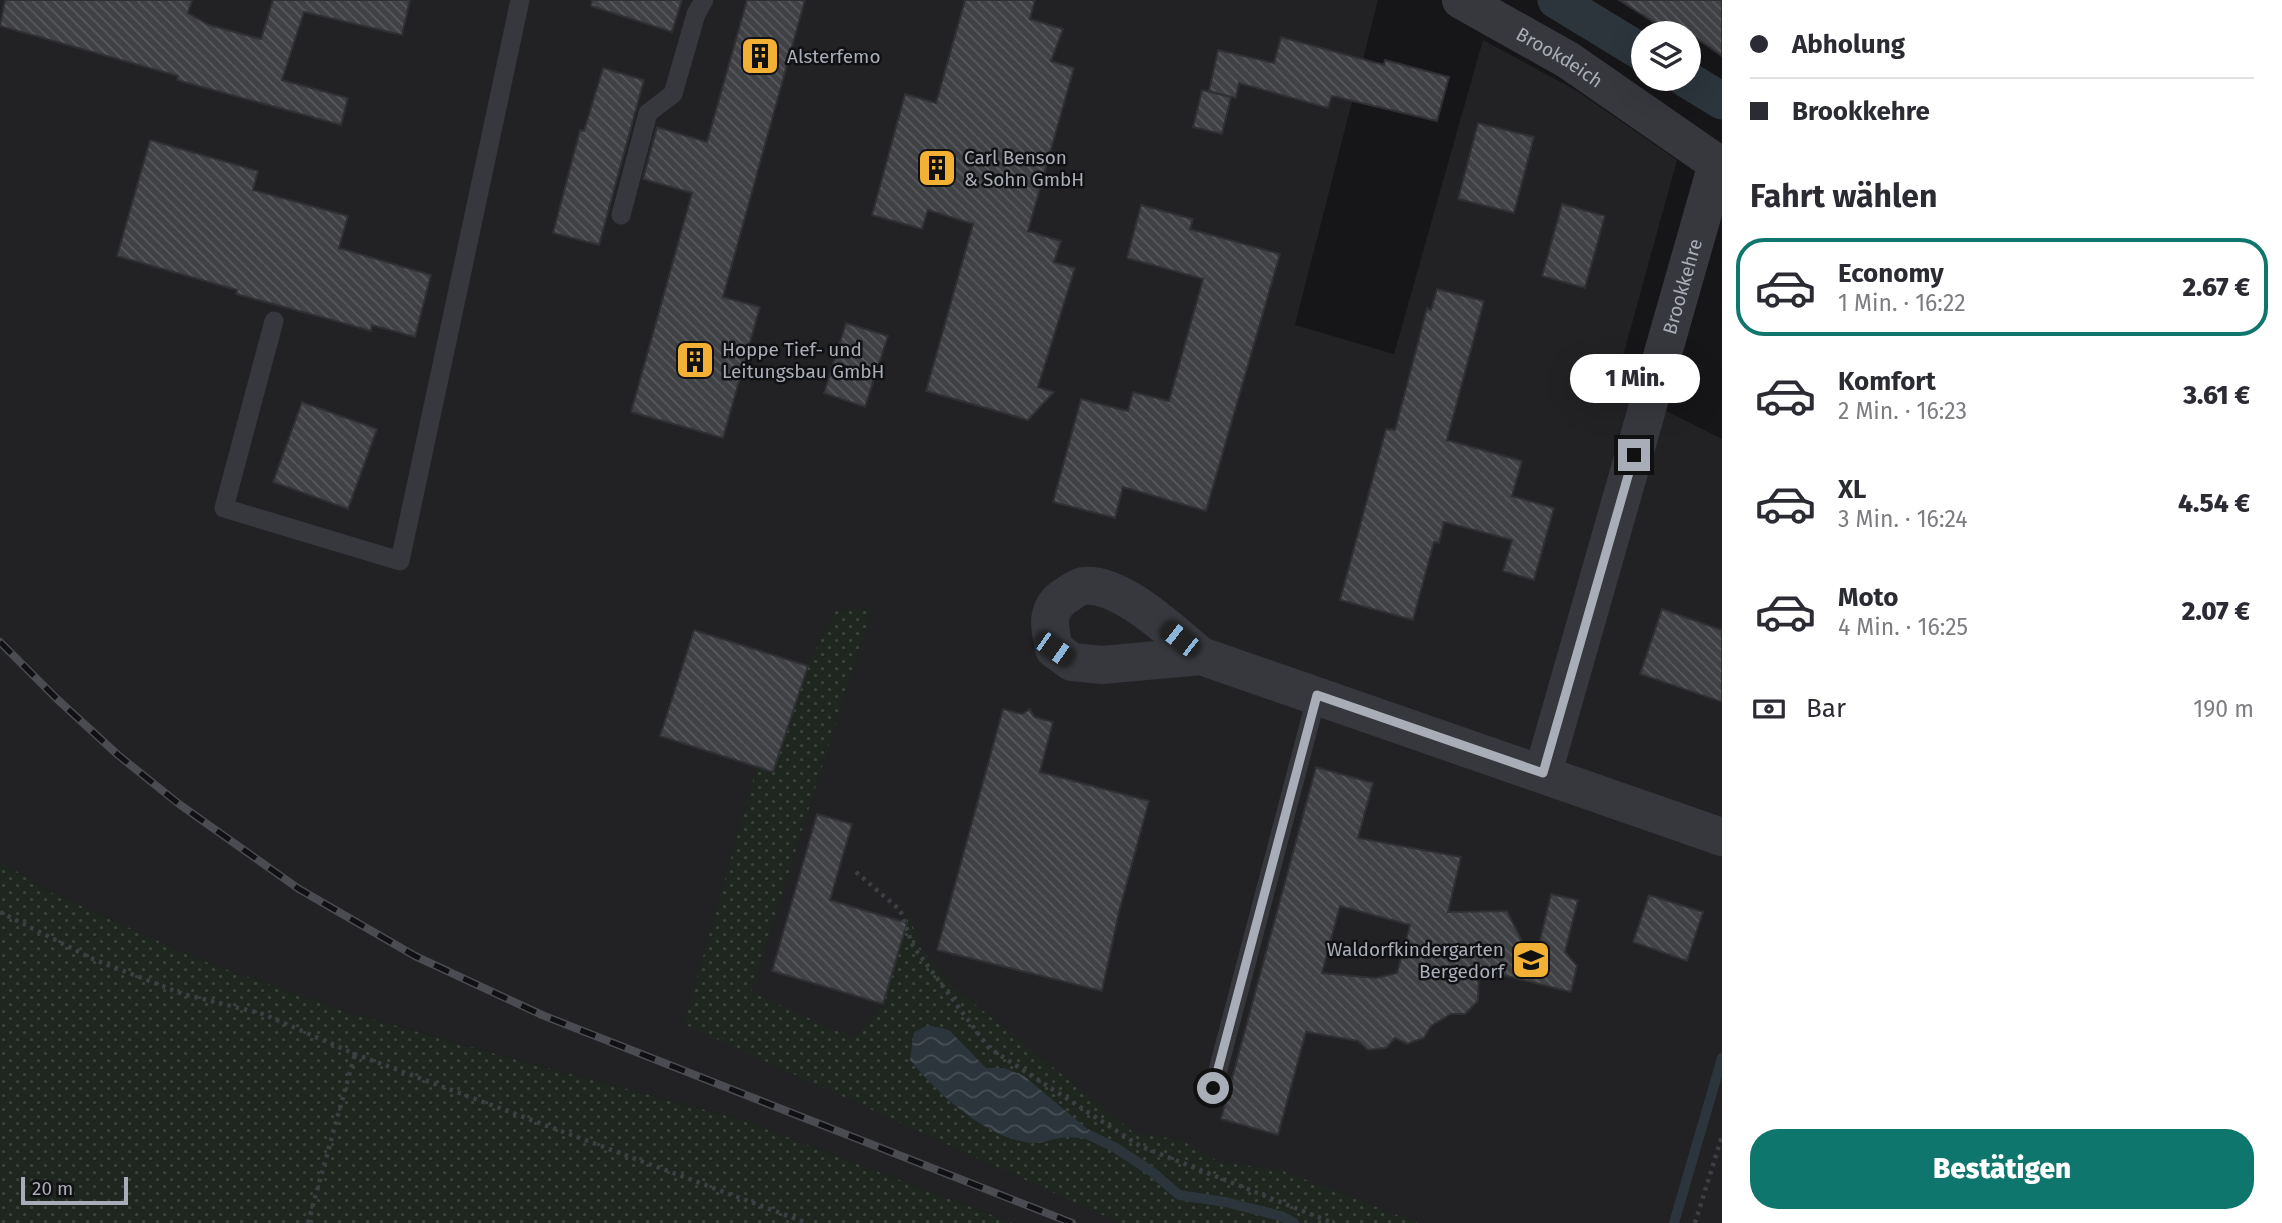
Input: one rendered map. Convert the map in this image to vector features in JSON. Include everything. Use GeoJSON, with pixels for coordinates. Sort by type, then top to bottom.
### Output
{"type":"FeatureCollection","features":[{"type":"Feature","properties":{"kind":"street","name":"Brookdeich"},"geometry":{"type":"LineString","coordinates":[[1461,0],[1568,60],[1719,165]]}},
{"type":"Feature","properties":{"kind":"street","name":"Brookkehre"},"geometry":{"type":"LineString","coordinates":[[1543,773],[1719,165]]}},
{"type":"Feature","properties":{"kind":"street"},"geometry":{"type":"LineString","coordinates":[[1201,656],[1722,837]]}},
{"type":"Feature","properties":{"kind":"lane"},"geometry":{"type":"LineString","coordinates":[[274,321],[224,508],[400,561],[520,0]]}},
{"type":"Feature","properties":{"kind":"lane"},"geometry":{"type":"LineString","coordinates":[[621,215],[648,113],[673,94],[696,13],[704,0]]}},
{"type":"Feature","properties":{"kind":"lane"},"geometry":{"type":"LineString","coordinates":[[1213,1088],[1317,695]]}},
{"type":"Feature","properties":{"kind":"path"},"geometry":{"type":"LineString","coordinates":[[856,872],[900,911],[913,946],[989,1048],[1140,1146],[1333,1223]]}},
{"type":"Feature","properties":{"kind":"path"},"geometry":{"type":"LineString","coordinates":[[0,912],[93,959],[184,994],[263,1014],[355,1054],[807,1223]]}},
{"type":"Feature","properties":{"kind":"path"},"geometry":{"type":"LineString","coordinates":[[308,1223],[355,1054]]}},
{"type":"Feature","properties":{"kind":"path"},"geometry":{"type":"LineString","coordinates":[[1695,1223],[1722,1136]]}},
{"type":"Feature","properties":{"kind":"shaded area"},"geometry":{"type":"Polygon","coordinates":[[[0,0],[1378,0],[1295,325],[1394,354],[1483,40],[1577,91],[1677,160],[1615,385],[1722,439],[1722,1223],[1013,1223],[740,1119],[348,1012],[203,961],[50,892],[0,861],[0,0]]]}},
{"type":"Feature","properties":{"kind":"shaded area"},"geometry":{"type":"Polygon","coordinates":[[[872,608],[751,992],[855,1039],[883,1004],[907,923],[907,910],[921,949],[951,985],[1134,1133],[1181,1140],[1217,1161],[1283,1171],[1418,1223],[1120,1223],[684,1024],[757,767],[773,772],[807,666],[836,611],[872,608]]]}},
{"type":"Feature","properties":{"kind":"shaded area"},"geometry":{"type":"Polygon","coordinates":[[[0,861],[50,892],[203,961],[348,1012],[740,1119],[1013,1223],[0,1223],[0,861]]]}},
{"type":"Feature","properties":{"kind":"water"},"geometry":{"type":"Polygon","coordinates":[[[928,1025],[949,1030],[986,1068],[1004,1068],[1024,1076],[1103,1142],[1071,1137],[1039,1143],[1021,1141],[1003,1136],[967,1115],[910,1060],[914,1032],[928,1025]]]}},
{"type":"Feature","properties":{"kind":"building"},"geometry":{"type":"Polygon","coordinates":[[[5,0],[192,0],[188,13],[209,25],[261,39],[273,0],[410,0],[402,35],[304,12],[282,80],[348,98],[341,125],[177,80],[178,76],[0,26],[5,0]]]}},
{"type":"Feature","properties":{"kind":"building"},"geometry":{"type":"Polygon","coordinates":[[[592,0],[682,0],[672,32],[591,6],[592,0]]]}},
{"type":"Feature","properties":{"kind":"building"},"geometry":{"type":"Polygon","coordinates":[[[747,0],[805,0],[723,297],[760,307],[723,438],[631,412],[692,193],[643,179],[657,127],[707,142],[747,0]]]}},
{"type":"Feature","properties":{"kind":"building"},"geometry":{"type":"Polygon","coordinates":[[[965,0],[1035,0],[1030,19],[1063,29],[1051,61],[1074,68],[1028,231],[1061,241],[1054,262],[1075,268],[1038,387],[1054,392],[1028,420],[926,391],[973,224],[928,210],[922,229],[872,215],[905,94],[936,103],[965,0]]]}},
{"type":"Feature","properties":{"kind":"building"},"geometry":{"type":"Polygon","coordinates":[[[1619,0],[1722,0],[1722,56],[1701,41],[1701,21],[1652,21],[1619,0]]]}},
{"type":"Feature","properties":{"kind":"building"},"geometry":{"type":"Polygon","coordinates":[[[1281,37],[1384,65],[1385,60],[1449,77],[1437,121],[1332,96],[1328,108],[1239,83],[1236,98],[1209,91],[1218,50],[1274,63],[1281,37]]]}},
{"type":"Feature","properties":{"kind":"building"},"geometry":{"type":"Polygon","coordinates":[[[603,68],[644,80],[599,245],[553,233],[580,130],[584,131],[603,68]]]}},
{"type":"Feature","properties":{"kind":"building"},"geometry":{"type":"Polygon","coordinates":[[[1202,90],[1231,97],[1222,134],[1193,127],[1202,90]]]}},
{"type":"Feature","properties":{"kind":"building"},"geometry":{"type":"Polygon","coordinates":[[[1478,123],[1534,137],[1514,213],[1458,199],[1478,123]]]}},
{"type":"Feature","properties":{"kind":"building"},"geometry":{"type":"Polygon","coordinates":[[[150,140],[258,171],[253,190],[348,216],[339,248],[431,275],[415,337],[372,325],[371,331],[236,294],[237,290],[117,256],[150,140]]]}},
{"type":"Feature","properties":{"kind":"building"},"geometry":{"type":"Polygon","coordinates":[[[1562,204],[1605,216],[1585,288],[1542,276],[1562,204]]]}},
{"type":"Feature","properties":{"kind":"building"},"geometry":{"type":"Polygon","coordinates":[[[1141,205],[1193,219],[1190,229],[1280,254],[1206,511],[1123,487],[1115,518],[1053,502],[1081,399],[1128,411],[1133,392],[1169,401],[1203,279],[1127,258],[1141,205]]]}},
{"type":"Feature","properties":{"kind":"building"},"geometry":{"type":"Polygon","coordinates":[[[1437,289],[1484,301],[1447,440],[1522,461],[1512,496],[1554,508],[1534,580],[1503,571],[1512,540],[1444,522],[1439,543],[1434,542],[1413,620],[1340,600],[1386,429],[1395,430],[1427,308],[1431,310],[1437,289]]]}},
{"type":"Feature","properties":{"kind":"building"},"geometry":{"type":"Polygon","coordinates":[[[846,323],[888,336],[865,407],[824,393],[846,323]]]}},
{"type":"Feature","properties":{"kind":"building"},"geometry":{"type":"Polygon","coordinates":[[[302,402],[377,429],[348,509],[273,482],[302,402]]]}},
{"type":"Feature","properties":{"kind":"building"},"geometry":{"type":"Polygon","coordinates":[[[1662,609],[1722,630],[1722,702],[1640,674],[1662,609]]]}},
{"type":"Feature","properties":{"kind":"building"},"geometry":{"type":"Polygon","coordinates":[[[694,630],[808,666],[773,772],[660,736],[694,630]]]}},
{"type":"Feature","properties":{"kind":"building"},"geometry":{"type":"Polygon","coordinates":[[[1003,709],[1022,714],[1030,709],[1034,717],[1053,722],[1040,772],[1149,801],[1119,912],[1102,991],[937,950],[1003,709]]]}},
{"type":"Feature","properties":{"kind":"building"},"geometry":{"type":"Polygon","coordinates":[[[1316,767],[1373,783],[1358,838],[1461,857],[1448,912],[1507,911],[1534,965],[1551,894],[1578,900],[1565,952],[1577,966],[1571,992],[1479,969],[1478,1001],[1465,1014],[1451,1014],[1431,1026],[1424,1038],[1407,1044],[1395,1038],[1386,1048],[1368,1050],[1358,1041],[1306,1032],[1278,1135],[1221,1119],[1316,767]],[[1340,906],[1322,973],[1376,978],[1397,973],[1410,925],[1340,906]]]}},
{"type":"Feature","properties":{"kind":"building"},"geometry":{"type":"Polygon","coordinates":[[[817,814],[852,824],[830,900],[907,923],[883,1004],[772,971],[817,814]]]}},
{"type":"Feature","properties":{"kind":"building"},"geometry":{"type":"Polygon","coordinates":[[[1649,895],[1703,912],[1687,961],[1633,942],[1649,895]]]}},
{"type":"Feature","properties":{"kind":"waterway"},"geometry":{"type":"LineString","coordinates":[[1556,0],[1631,46]]}},
{"type":"Feature","properties":{"kind":"waterway"},"geometry":{"type":"LineString","coordinates":[[1701,88],[1722,101]]}},
{"type":"Feature","properties":{"kind":"waterway"},"geometry":{"type":"LineString","coordinates":[[1674,1223],[1722,1058]]}},
{"type":"Feature","properties":{"kind":"waterway"},"geometry":{"type":"LineString","coordinates":[[1091,1136],[1151,1171],[1179,1195],[1225,1202],[1281,1216],[1294,1223]]}},
{"type":"Feature","properties":{"kind":"railway"},"geometry":{"type":"LineString","coordinates":[[0,642],[118,755],[179,804],[299,889],[415,956],[542,1015],[1072,1223]]}},
{"type":"Feature","properties":{"kind":"place","name":"Alsterfemo"},"geometry":{"type":"Point","coordinates":[760,56]}},
{"type":"Feature","properties":{"kind":"place","name":"Carl Benson & Sohn GmbH"},"geometry":{"type":"Point","coordinates":[937,168]}},
{"type":"Feature","properties":{"kind":"place","name":"Hoppe Tief- und Leitungsbau GmbH"},"geometry":{"type":"Point","coordinates":[695,360]}},
{"type":"Feature","properties":{"kind":"place","name":"Waldorfkindergarten Bergedorf"},"geometry":{"type":"Point","coordinates":[1531,960]}},
{"type":"Feature","properties":{"kind":"route"},"geometry":{"type":"LineString","coordinates":[[1213,1088],[1317,695],[1543,773],[1634,455]]}}]}
